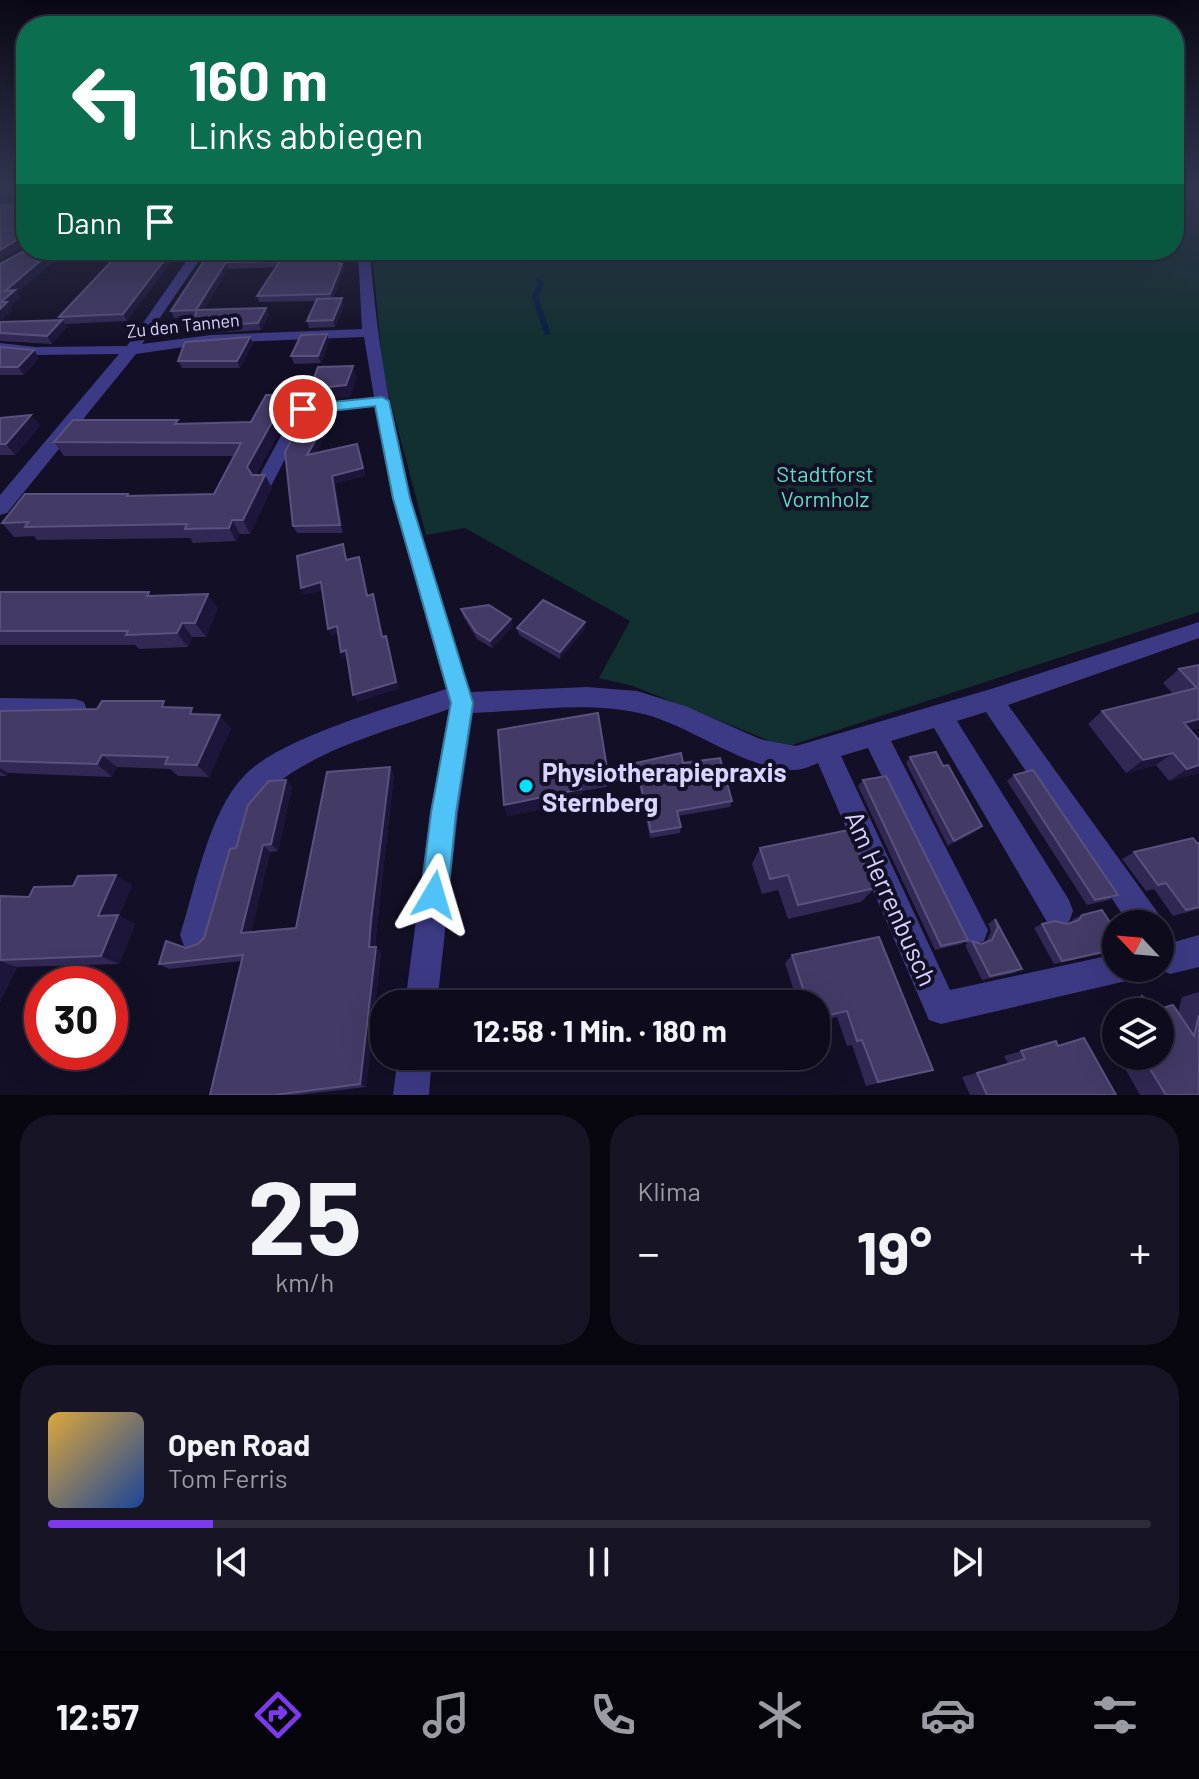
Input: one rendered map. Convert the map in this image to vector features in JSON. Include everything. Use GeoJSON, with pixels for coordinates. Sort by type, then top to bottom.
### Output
{"type":"FeatureCollection","features":[{"type":"Feature","properties":{"kind":"street"},"geometry":{"type":"LineString","coordinates":[[0,508],[131,350],[193,260]]}},
{"type":"Feature","properties":{"kind":"street"},"geometry":{"type":"LineString","coordinates":[[365,260],[370,333],[401,498],[461,698],[423,990]]}},
{"type":"Feature","properties":{"kind":"street","name":"Zu den Tannen"},"geometry":{"type":"LineString","coordinates":[[0,347],[36,351],[131,350],[211,339],[370,333]]}},
{"type":"Feature","properties":{"kind":"street"},"geometry":{"type":"LineString","coordinates":[[265,482],[303,409],[382,401]]}},
{"type":"Feature","properties":{"kind":"street"},"geometry":{"type":"LineString","coordinates":[[0,483],[21,483]]}},
{"type":"Feature","properties":{"kind":"street"},"geometry":{"type":"LineString","coordinates":[[195,935],[231,820],[253,785],[292,756],[461,698],[623,700],[657,707],[774,756],[796,758],[991,700],[1196,630]]}},
{"type":"Feature","properties":{"kind":"street"},"geometry":{"type":"LineString","coordinates":[[991,700],[1137,910]]}},
{"type":"Feature","properties":{"kind":"street"},"geometry":{"type":"LineString","coordinates":[[0,709],[75,710]]}},
{"type":"Feature","properties":{"kind":"street"},"geometry":{"type":"LineString","coordinates":[[940,715],[1058,911]]}},
{"type":"Feature","properties":{"kind":"street"},"geometry":{"type":"LineString","coordinates":[[875,735],[973,930]]}},
{"type":"Feature","properties":{"kind":"street","name":"Am Herrenbusch"},"geometry":{"type":"LineString","coordinates":[[825,749],[941,1008],[1102,973]]}},
{"type":"Feature","properties":{"kind":"street"},"geometry":{"type":"LineString","coordinates":[[411,1095],[414,1070]]}},
{"type":"Feature","properties":{"kind":"green space","name":"Stadtforst Vormholz"},"geometry":{"type":"Polygon","coordinates":[[[1184,240],[1199,240],[1199,612],[792,745],[770,741],[633,686],[599,678],[630,621],[465,528],[426,535],[383,373],[373,260],[1184,260],[1184,240]]]}},
{"type":"Feature","properties":{"kind":"building"},"geometry":{"type":"Polygon","coordinates":[[[0,240],[16,240],[16,240],[0,250],[0,240]]]}},
{"type":"Feature","properties":{"kind":"building"},"geometry":{"type":"Polygon","coordinates":[[[16,255],[16,260],[41,260],[5,291],[15,290],[1,302],[7,302],[0,309],[0,264],[16,255]]]}},
{"type":"Feature","properties":{"kind":"building"},"geometry":{"type":"Polygon","coordinates":[[[113,260],[164,260],[123,314],[59,317],[113,260]]]}},
{"type":"Feature","properties":{"kind":"building"},"geometry":{"type":"Polygon","coordinates":[[[204,260],[340,260],[339,264],[342,264],[330,294],[257,296],[280,261],[226,262],[196,310],[171,311],[204,260]]]}},
{"type":"Feature","properties":{"kind":"building"},"geometry":{"type":"Polygon","coordinates":[[[342,298],[333,320],[307,321],[317,299],[342,298]]]}},
{"type":"Feature","properties":{"kind":"building"},"geometry":{"type":"Polygon","coordinates":[[[266,308],[258,323],[191,327],[197,310],[266,308]]]}},
{"type":"Feature","properties":{"kind":"building"},"geometry":{"type":"Polygon","coordinates":[[[62,320],[47,336],[0,333],[0,322],[62,320]]]}},
{"type":"Feature","properties":{"kind":"building"},"geometry":{"type":"Polygon","coordinates":[[[327,334],[318,356],[291,356],[301,335],[327,334]]]}},
{"type":"Feature","properties":{"kind":"building"},"geometry":{"type":"Polygon","coordinates":[[[250,337],[237,361],[178,361],[185,342],[250,337]]]}},
{"type":"Feature","properties":{"kind":"building"},"geometry":{"type":"Polygon","coordinates":[[[0,347],[34,350],[18,367],[0,367],[0,347]]]}},
{"type":"Feature","properties":{"kind":"building"},"geometry":{"type":"Polygon","coordinates":[[[353,366],[346,385],[310,389],[318,367],[353,366]]]}},
{"type":"Feature","properties":{"kind":"building"},"geometry":{"type":"Polygon","coordinates":[[[266,395],[287,395],[247,467],[252,475],[265,475],[243,520],[232,520],[229,528],[185,529],[187,524],[25,527],[28,522],[2,523],[25,494],[214,494],[241,443],[54,442],[73,420],[178,420],[175,424],[251,422],[266,395]]]}},
{"type":"Feature","properties":{"kind":"building"},"geometry":{"type":"Polygon","coordinates":[[[335,406],[307,455],[357,444],[363,468],[332,476],[340,525],[293,526],[285,452],[308,408],[335,406]]]}},
{"type":"Feature","properties":{"kind":"building"},"geometry":{"type":"Polygon","coordinates":[[[31,415],[6,444],[0,444],[0,418],[31,415]]]}},
{"type":"Feature","properties":{"kind":"building"},"geometry":{"type":"Polygon","coordinates":[[[343,544],[346,560],[359,557],[367,596],[373,594],[382,637],[386,636],[396,682],[353,695],[346,650],[341,652],[337,626],[328,629],[321,582],[301,588],[297,556],[343,544]]]}},
{"type":"Feature","properties":{"kind":"building"},"geometry":{"type":"Polygon","coordinates":[[[0,592],[149,592],[147,596],[208,594],[195,623],[182,623],[177,633],[126,635],[128,631],[0,631],[0,592]]]}},
{"type":"Feature","properties":{"kind":"building"},"geometry":{"type":"Polygon","coordinates":[[[543,600],[585,622],[560,652],[517,628],[543,600]]]}},
{"type":"Feature","properties":{"kind":"building"},"geometry":{"type":"Polygon","coordinates":[[[489,605],[511,619],[490,641],[476,632],[461,609],[489,605]]]}},
{"type":"Feature","properties":{"kind":"building"},"geometry":{"type":"Polygon","coordinates":[[[1199,665],[1199,719],[1184,723],[1199,740],[1199,765],[1187,769],[1173,753],[1143,760],[1102,711],[1197,688],[1179,669],[1199,665]]]}},
{"type":"Feature","properties":{"kind":"building"},"geometry":{"type":"Polygon","coordinates":[[[102,701],[164,701],[162,707],[192,708],[190,714],[220,715],[197,765],[165,764],[168,757],[102,755],[97,764],[0,761],[0,711],[97,709],[102,701]]]}},
{"type":"Feature","properties":{"kind":"building"},"geometry":{"type":"Polygon","coordinates":[[[598,713],[608,774],[580,779],[581,789],[504,805],[498,730],[598,713]]]}},
{"type":"Feature","properties":{"kind":"building"},"geometry":{"type":"Polygon","coordinates":[[[936,752],[943,766],[948,765],[982,826],[954,841],[910,757],[936,752]]]}},
{"type":"Feature","properties":{"kind":"building"},"geometry":{"type":"Polygon","coordinates":[[[681,753],[683,763],[720,758],[732,801],[677,811],[681,827],[651,832],[636,763],[681,753]]]}},
{"type":"Feature","properties":{"kind":"building"},"geometry":{"type":"Polygon","coordinates":[[[390,767],[371,920],[369,947],[376,947],[360,1084],[274,1095],[210,1095],[243,955],[159,964],[166,941],[186,948],[204,938],[230,849],[236,848],[248,805],[269,781],[286,780],[271,844],[263,845],[241,933],[296,928],[327,772],[390,767]]]}},
{"type":"Feature","properties":{"kind":"building"},"geometry":{"type":"Polygon","coordinates":[[[1033,770],[1118,895],[1095,900],[1014,775],[1033,770]]]}},
{"type":"Feature","properties":{"kind":"building"},"geometry":{"type":"Polygon","coordinates":[[[886,776],[968,940],[941,946],[863,780],[886,776]]]}},
{"type":"Feature","properties":{"kind":"building"},"geometry":{"type":"Polygon","coordinates":[[[849,830],[875,888],[798,905],[788,875],[770,879],[760,848],[849,830]]]}},
{"type":"Feature","properties":{"kind":"building"},"geometry":{"type":"Polygon","coordinates":[[[1193,838],[1199,843],[1199,907],[1186,910],[1166,883],[1158,885],[1134,852],[1193,838]]]}},
{"type":"Feature","properties":{"kind":"building"},"geometry":{"type":"Polygon","coordinates":[[[116,875],[98,916],[118,915],[101,956],[0,960],[0,896],[29,897],[34,887],[73,886],[78,876],[116,875]]]}},
{"type":"Feature","properties":{"kind":"building"},"geometry":{"type":"Polygon","coordinates":[[[1102,910],[1102,952],[1062,961],[1042,924],[1055,921],[1067,924],[1079,920],[1082,915],[1102,910]]]}},
{"type":"Feature","properties":{"kind":"building"},"geometry":{"type":"Polygon","coordinates":[[[995,919],[1022,969],[990,976],[972,941],[981,944],[992,940],[998,927],[995,919]]]}},
{"type":"Feature","properties":{"kind":"building"},"geometry":{"type":"Polygon","coordinates":[[[879,937],[933,1070],[878,1082],[862,1040],[857,1041],[847,1011],[830,1015],[830,990],[803,990],[792,955],[879,937]]]}},
{"type":"Feature","properties":{"kind":"building"},"geometry":{"type":"Polygon","coordinates":[[[1174,1006],[1194,1036],[1199,1015],[1199,1095],[1166,1095],[1151,1070],[1174,1070],[1174,1006]]]}},
{"type":"Feature","properties":{"kind":"building"},"geometry":{"type":"Polygon","coordinates":[[[1084,1038],[1116,1095],[987,1095],[977,1073],[1025,1059],[1021,1051],[1056,1041],[1058,1046],[1084,1038]]]}},
{"type":"Feature","properties":{"kind":"waterway"},"geometry":{"type":"LineString","coordinates":[[537,293],[541,284],[539,281]]}},
{"type":"Feature","properties":{"kind":"waterway"},"geometry":{"type":"LineString","coordinates":[[537,293],[535,297],[547,332]]}},
{"type":"Feature","properties":{"kind":"place","name":"Physiotherapiepraxis Sternberg"},"geometry":{"type":"Point","coordinates":[526,786]}},
{"type":"Feature","properties":{"kind":"route"},"geometry":{"type":"LineString","coordinates":[[303,409],[382,401],[401,498],[462,703],[434,895]]}}]}
